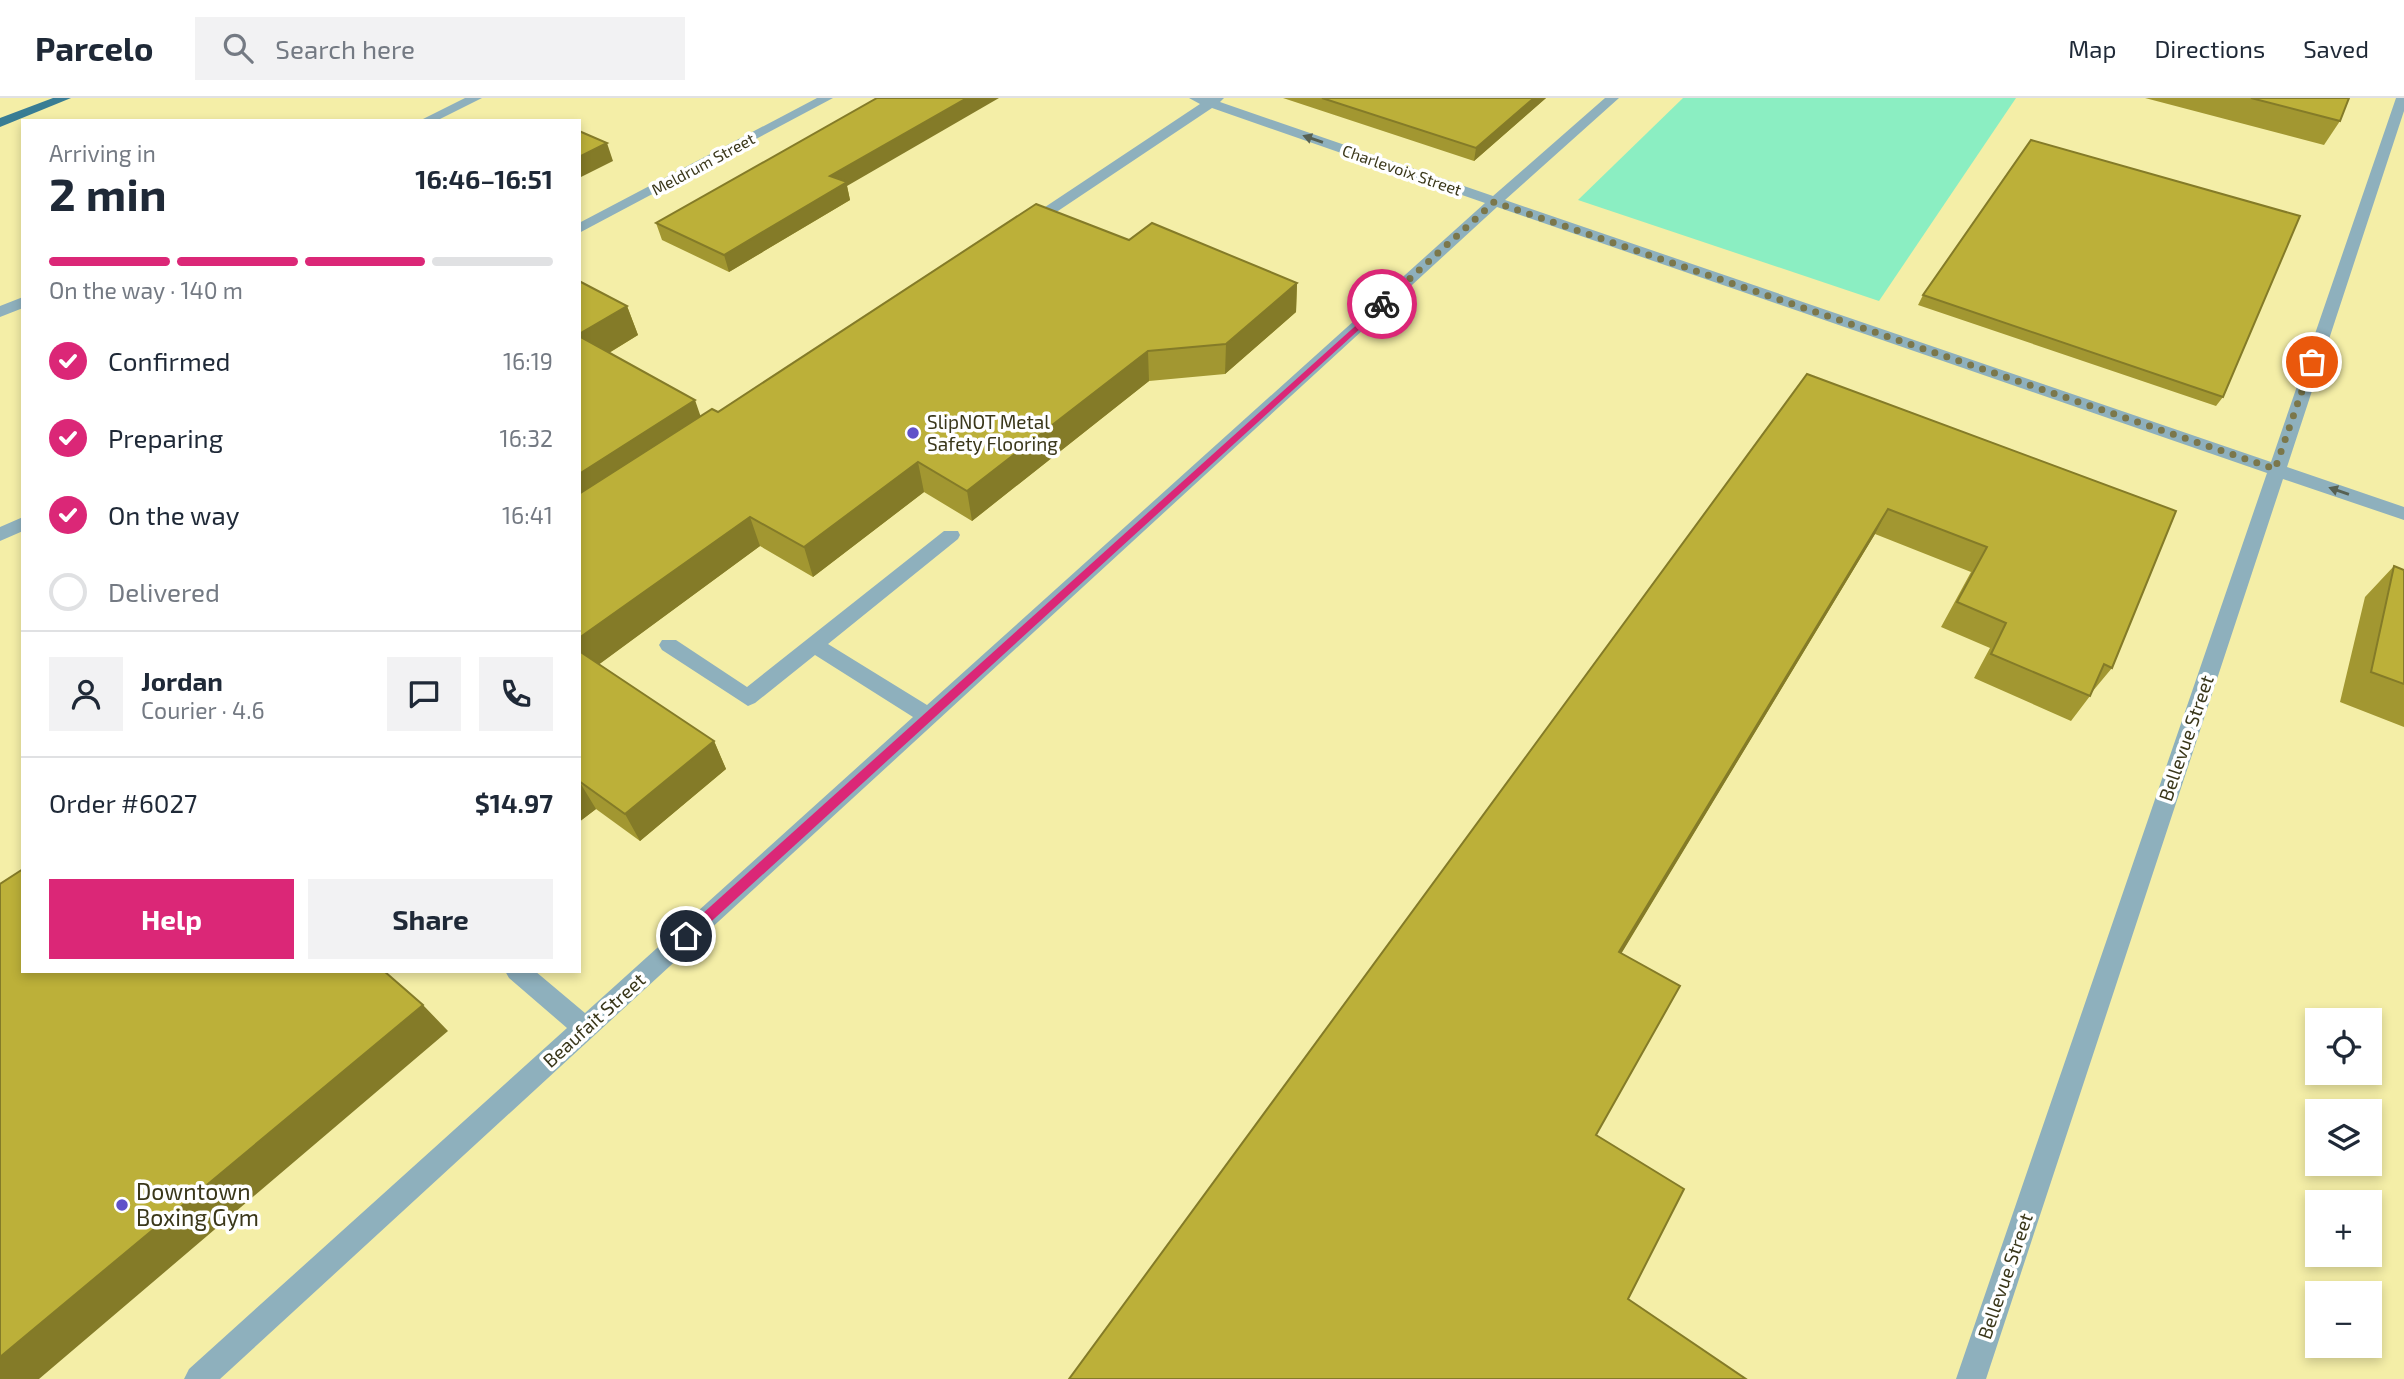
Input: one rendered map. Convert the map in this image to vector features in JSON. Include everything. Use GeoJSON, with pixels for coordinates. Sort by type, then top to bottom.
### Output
{"type":"FeatureCollection","features":[{"type":"Feature","properties":{"kind":"main road"},"geometry":{"type":"LineString","coordinates":[[0,122],[65,98]]}},
{"type":"Feature","properties":{"kind":"street"},"geometry":{"type":"LineString","coordinates":[[429,119],[476,98]]}},
{"type":"Feature","properties":{"kind":"street","name":"Meldrum Street"},"geometry":{"type":"LineString","coordinates":[[581,228],[827,98]]}},
{"type":"Feature","properties":{"kind":"street","name":"Beaufait Street"},"geometry":{"type":"LineString","coordinates":[[199,1379],[1494,202],[1613,98]]}},
{"type":"Feature","properties":{"kind":"street","name":"Bellevue Street"},"geometry":{"type":"LineString","coordinates":[[1971,1379],[2402,98]]}},
{"type":"Feature","properties":{"kind":"street"},"geometry":{"type":"LineString","coordinates":[[1015,234],[1208,100]]}},
{"type":"Feature","properties":{"kind":"street","name":"Charlevoix Street"},"geometry":{"type":"LineString","coordinates":[[1208,100],[1494,202],[2404,514]]}},
{"type":"Feature","properties":{"kind":"street"},"geometry":{"type":"LineString","coordinates":[[0,312],[21,303]]}},
{"type":"Feature","properties":{"kind":"street"},"geometry":{"type":"LineString","coordinates":[[0,535],[21,524]]}},
{"type":"Feature","properties":{"kind":"street"},"geometry":{"type":"LineString","coordinates":[[668,645],[748,698],[951,535]]}},
{"type":"Feature","properties":{"kind":"street"},"geometry":{"type":"LineString","coordinates":[[814,645],[928,716]]}},
{"type":"Feature","properties":{"kind":"street"},"geometry":{"type":"LineString","coordinates":[[519,973],[585,1028]]}},
{"type":"Feature","properties":{"kind":"green space"},"geometry":{"type":"Polygon","coordinates":[[[1683,98],[2016,98],[1879,301],[1578,200],[1683,98]]]}},
{"type":"Feature","properties":{"kind":"building"},"geometry":{"type":"Polygon","coordinates":[[[877,98],[967,98],[830,176],[847,182],[724,255],[656,223],[877,98]]]}},
{"type":"Feature","properties":{"kind":"building"},"geometry":{"type":"Polygon","coordinates":[[[1322,98],[1534,98],[1476,148],[1322,98]]]}},
{"type":"Feature","properties":{"kind":"building"},"geometry":{"type":"Polygon","coordinates":[[[2251,98],[2349,98],[2340,121],[2251,98]]]}},
{"type":"Feature","properties":{"kind":"building"},"geometry":{"type":"Polygon","coordinates":[[[581,132],[607,143],[581,156],[581,132]]]}},
{"type":"Feature","properties":{"kind":"building"},"geometry":{"type":"Polygon","coordinates":[[[2031,140],[2300,216],[2223,397],[1923,295],[2031,140]]]}},
{"type":"Feature","properties":{"kind":"building","name":"SlipNOT Metal Safety Flooring"},"geometry":{"type":"Polygon","coordinates":[[[1036,204],[1129,240],[1152,223],[1297,283],[1226,344],[1148,351],[967,491],[918,462],[804,547],[750,517],[581,637],[581,493],[712,409],[718,412],[1036,204]]]}},
{"type":"Feature","properties":{"kind":"building"},"geometry":{"type":"Polygon","coordinates":[[[581,282],[627,306],[581,333],[581,282]]]}},
{"type":"Feature","properties":{"kind":"building"},"geometry":{"type":"Polygon","coordinates":[[[581,337],[695,400],[581,473],[581,337]]]}},
{"type":"Feature","properties":{"kind":"building"},"geometry":{"type":"Polygon","coordinates":[[[1807,374],[2176,511],[2112,668],[2104,664],[2090,696],[1991,654],[2006,623],[1957,602],[1987,547],[1888,509],[1619,952],[1680,986],[1596,1135],[1684,1189],[1628,1299],[1746,1379],[1069,1379],[1807,374]]]}},
{"type":"Feature","properties":{"kind":"building"},"geometry":{"type":"Polygon","coordinates":[[[2394,566],[2404,570],[2404,684],[2371,672],[2394,566]]]}},
{"type":"Feature","properties":{"kind":"building"},"geometry":{"type":"Polygon","coordinates":[[[581,652],[714,741],[625,814],[581,782],[581,652]]]}},
{"type":"Feature","properties":{"kind":"building","name":"Downtown Boxing Gym"},"geometry":{"type":"Polygon","coordinates":[[[21,870],[21,973],[386,973],[423,1005],[0,1357],[0,884],[21,870]]]}},
{"type":"Feature","properties":{"kind":"way so far"},"geometry":{"type":"LineString","coordinates":[[1382,304],[1494,202],[2275,469],[2312,362]]}},
{"type":"Feature","properties":{"kind":"place","name":"SlipNOT Metal Safety Flooring"},"geometry":{"type":"Point","coordinates":[913,433]}},
{"type":"Feature","properties":{"kind":"place","name":"Downtown Boxing Gym"},"geometry":{"type":"Point","coordinates":[122,1205]}},
{"type":"Feature","properties":{"kind":"route"},"geometry":{"type":"LineString","coordinates":[[686,936],[1382,304]]}}]}
